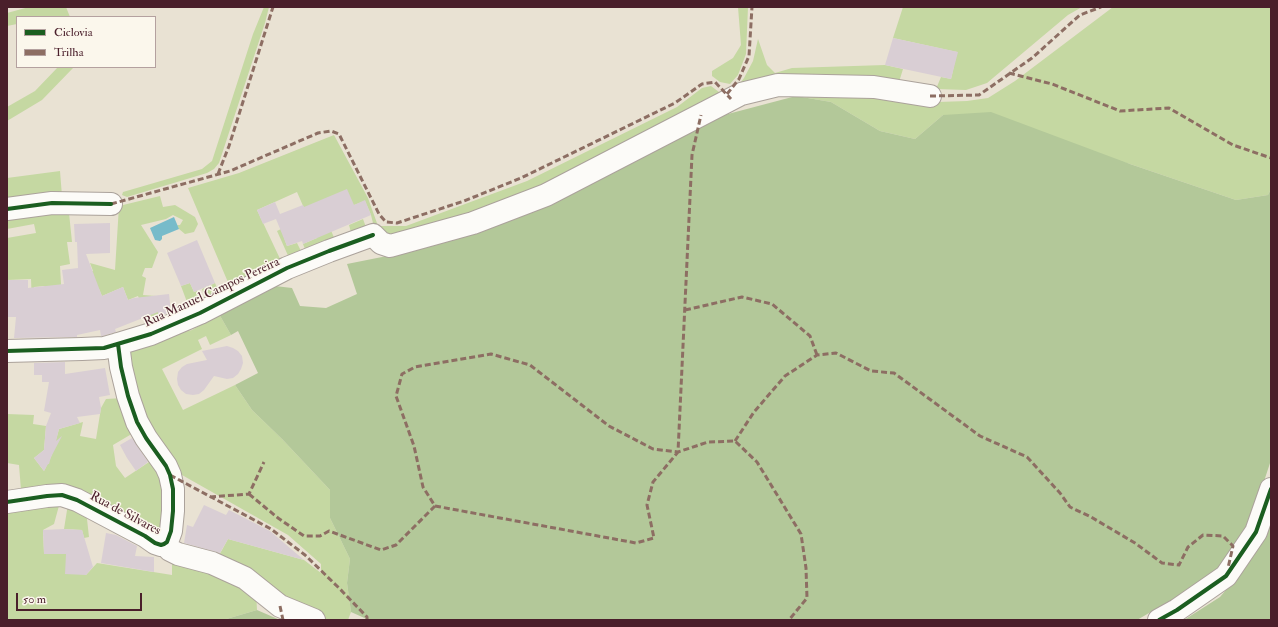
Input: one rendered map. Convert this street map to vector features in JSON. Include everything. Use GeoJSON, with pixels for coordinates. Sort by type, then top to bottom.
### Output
{"type":"FeatureCollection","features":[{"type":"Feature","properties":{"kind":"street","name":"Rua Manuel Campos Pereira"},"geometry":{"type":"LineString","coordinates":[[7,351],[104,348],[151,334],[200,313],[287,268],[373,235],[381,243],[390,246],[480,220],[546,195],[741,94],[778,85],[874,87],[930,96]]}},
{"type":"Feature","properties":{"kind":"street"},"geometry":{"type":"LineString","coordinates":[[7,209],[52,203],[111,204]]}},
{"type":"Feature","properties":{"kind":"street","name":"Rua de Silvares"},"geometry":{"type":"LineString","coordinates":[[7,502],[62,495],[83,503],[156,543],[161,545],[164,544],[168,539],[171,531],[172,518],[172,489],[170,475],[166,466],[146,438],[137,422],[126,389],[118,344]]}},
{"type":"Feature","properties":{"kind":"street"},"geometry":{"type":"LineString","coordinates":[[1159,620],[1177,610],[1226,576],[1256,532],[1271,489]]}},
{"type":"Feature","properties":{"kind":"street"},"geometry":{"type":"LineString","coordinates":[[164,544],[170,550],[178,554],[212,563],[245,578],[280,606],[314,620]]}},
{"type":"Feature","properties":{"kind":"green space"},"geometry":{"type":"Polygon","coordinates":[[[29,7],[66,7],[70,16],[16,16],[16,24],[7,26],[7,13],[29,7]]]}},
{"type":"Feature","properties":{"kind":"green space"},"geometry":{"type":"Polygon","coordinates":[[[264,7],[269,7],[265,23],[219,163],[214,169],[207,173],[127,197],[122,195],[123,192],[202,169],[212,161],[253,34],[264,7]]]}},
{"type":"Feature","properties":{"kind":"green space"},"geometry":{"type":"Polygon","coordinates":[[[738,7],[748,7],[746,54],[738,75],[730,84],[720,82],[712,76],[712,71],[733,58],[741,45],[738,7]]]}},
{"type":"Feature","properties":{"kind":"green space"},"geometry":{"type":"Polygon","coordinates":[[[903,7],[1082,7],[1068,15],[987,83],[966,90],[936,89],[941,77],[951,79],[957,52],[893,38],[903,7]]]}},
{"type":"Feature","properties":{"kind":"green space"},"geometry":{"type":"Polygon","coordinates":[[[1113,7],[1271,7],[1271,189],[1268,195],[1236,200],[1130,164],[943,115],[915,139],[880,131],[831,102],[796,96],[825,94],[938,102],[967,101],[988,98],[1015,81],[1113,7]]]}},
{"type":"Feature","properties":{"kind":"green space"},"geometry":{"type":"Polygon","coordinates":[[[758,39],[767,65],[775,73],[792,68],[885,65],[903,69],[899,82],[734,91],[744,78],[753,61],[758,39]]]}},
{"type":"Feature","properties":{"kind":"green space"},"geometry":{"type":"Polygon","coordinates":[[[57,68],[73,68],[42,100],[7,121],[7,107],[35,91],[57,68]]]}},
{"type":"Feature","properties":{"kind":"green space"},"geometry":{"type":"Polygon","coordinates":[[[711,86],[719,92],[715,102],[544,192],[392,240],[374,227],[365,201],[354,205],[318,201],[336,242],[307,254],[303,244],[317,238],[297,192],[257,210],[282,263],[230,287],[188,188],[239,173],[334,135],[368,198],[378,226],[406,226],[527,181],[677,107],[702,88],[711,86]]]}},
{"type":"Feature","properties":{"kind":"green space"},"geometry":{"type":"Polygon","coordinates":[[[796,96],[831,102],[880,131],[915,139],[943,115],[991,112],[1130,164],[1236,200],[1268,195],[1271,189],[1271,460],[1246,536],[1211,577],[1137,620],[369,620],[351,612],[347,583],[350,559],[330,518],[330,490],[282,439],[252,410],[235,385],[258,373],[238,331],[231,335],[219,314],[275,286],[292,288],[300,306],[326,308],[357,294],[347,264],[392,255],[709,119],[796,96]]]}},
{"type":"Feature","properties":{"kind":"green space"},"geometry":{"type":"Polygon","coordinates":[[[60,171],[62,196],[7,202],[7,178],[60,171]]]}},
{"type":"Feature","properties":{"kind":"green space"},"geometry":{"type":"Polygon","coordinates":[[[160,196],[163,207],[175,205],[195,217],[198,224],[194,232],[185,234],[177,225],[180,225],[183,220],[173,215],[166,219],[141,225],[158,252],[152,268],[145,268],[142,276],[146,278],[143,295],[156,296],[159,320],[146,323],[144,317],[146,316],[138,296],[128,300],[123,287],[102,296],[99,289],[88,290],[86,272],[93,271],[90,263],[115,270],[119,206],[160,196]]]}},
{"type":"Feature","properties":{"kind":"green space"},"geometry":{"type":"Polygon","coordinates":[[[69,213],[72,242],[67,242],[70,264],[60,266],[62,301],[44,286],[34,287],[36,303],[32,303],[31,279],[7,280],[7,238],[36,233],[34,224],[7,229],[7,215],[69,213]]]}},
{"type":"Feature","properties":{"kind":"green space"},"geometry":{"type":"Polygon","coordinates":[[[363,219],[367,230],[352,236],[349,225],[363,219]]]}},
{"type":"Feature","properties":{"kind":"green space"},"geometry":{"type":"Polygon","coordinates":[[[281,229],[287,246],[297,243],[303,255],[290,260],[277,231],[281,229]]]}},
{"type":"Feature","properties":{"kind":"green space"},"geometry":{"type":"Polygon","coordinates":[[[190,283],[194,292],[197,291],[201,304],[190,310],[181,286],[190,283]]]}},
{"type":"Feature","properties":{"kind":"green space"},"geometry":{"type":"Polygon","coordinates":[[[215,283],[219,293],[206,301],[202,289],[215,283]]]}},
{"type":"Feature","properties":{"kind":"green space"},"geometry":{"type":"Polygon","coordinates":[[[219,314],[231,335],[210,345],[206,336],[198,340],[202,349],[162,369],[183,410],[235,385],[252,410],[282,439],[330,490],[330,518],[350,559],[347,583],[351,612],[348,620],[326,620],[217,559],[228,539],[304,560],[321,573],[321,564],[288,535],[182,475],[163,452],[141,415],[127,353],[160,338],[192,330],[219,314]]]}},
{"type":"Feature","properties":{"kind":"green space"},"geometry":{"type":"Polygon","coordinates":[[[123,398],[135,432],[113,445],[116,466],[125,478],[152,460],[167,494],[163,531],[156,532],[68,486],[21,490],[19,465],[7,463],[7,414],[34,415],[33,424],[46,426],[44,450],[34,458],[44,471],[51,457],[59,429],[83,422],[80,436],[96,439],[101,408],[106,399],[123,398]]]}},
{"type":"Feature","properties":{"kind":"green space"},"geometry":{"type":"Polygon","coordinates":[[[60,502],[54,524],[43,530],[44,553],[66,554],[86,575],[97,563],[172,575],[172,557],[256,591],[257,610],[223,620],[7,620],[7,509],[60,502]]]}},
{"type":"Feature","properties":{"kind":"green space"},"geometry":{"type":"Polygon","coordinates":[[[68,504],[86,510],[89,537],[84,538],[82,530],[64,529],[68,504]]]}},
{"type":"Feature","properties":{"kind":"green space"},"geometry":{"type":"Polygon","coordinates":[[[1271,516],[1271,620],[1184,620],[1220,597],[1248,564],[1271,516]]]}},
{"type":"Feature","properties":{"kind":"green space"},"geometry":{"type":"Polygon","coordinates":[[[257,610],[280,620],[223,620],[257,610]]]}},
{"type":"Feature","properties":{"kind":"water"},"geometry":{"type":"Polygon","coordinates":[[[174,217],[179,229],[162,236],[160,241],[155,240],[150,228],[174,217]]]}},
{"type":"Feature","properties":{"kind":"building"},"geometry":{"type":"Polygon","coordinates":[[[893,38],[958,52],[951,79],[885,65],[893,38]]]}},
{"type":"Feature","properties":{"kind":"building"},"geometry":{"type":"Polygon","coordinates":[[[347,189],[354,205],[365,200],[371,215],[303,244],[302,241],[287,246],[276,219],[263,224],[257,210],[275,202],[280,214],[303,205],[304,207],[347,189]]]}},
{"type":"Feature","properties":{"kind":"building"},"geometry":{"type":"Polygon","coordinates":[[[110,223],[110,253],[86,254],[102,296],[123,287],[128,300],[169,294],[171,312],[158,317],[158,312],[115,329],[116,332],[102,336],[100,330],[77,335],[77,337],[14,338],[16,317],[7,317],[7,280],[28,280],[28,288],[64,284],[62,270],[78,268],[77,242],[75,242],[74,224],[110,223]]]}},
{"type":"Feature","properties":{"kind":"building"},"geometry":{"type":"Polygon","coordinates":[[[197,240],[215,283],[194,292],[190,283],[181,286],[167,253],[197,240]]]}},
{"type":"Feature","properties":{"kind":"building"},"geometry":{"type":"Polygon","coordinates":[[[227,346],[238,351],[242,356],[243,363],[238,374],[233,378],[227,379],[214,376],[204,390],[199,394],[186,394],[181,390],[177,379],[178,372],[182,367],[187,364],[207,360],[202,351],[227,346]]]}},
{"type":"Feature","properties":{"kind":"building"},"geometry":{"type":"Polygon","coordinates":[[[65,362],[65,374],[105,368],[110,395],[99,397],[101,408],[100,414],[77,417],[80,423],[59,429],[56,441],[62,436],[49,464],[44,471],[34,458],[44,450],[46,426],[51,413],[44,411],[49,382],[42,382],[42,375],[34,375],[34,363],[65,362]]]}},
{"type":"Feature","properties":{"kind":"building"},"geometry":{"type":"Polygon","coordinates":[[[132,438],[148,462],[136,471],[120,445],[132,438]]]}},
{"type":"Feature","properties":{"kind":"building"},"geometry":{"type":"Polygon","coordinates":[[[204,505],[226,515],[229,510],[270,531],[304,560],[228,539],[220,553],[184,543],[187,525],[193,527],[204,505]]]}},
{"type":"Feature","properties":{"kind":"building"},"geometry":{"type":"Polygon","coordinates":[[[43,530],[82,530],[93,567],[86,575],[65,574],[66,554],[44,554],[43,530]]]}},
{"type":"Feature","properties":{"kind":"building"},"geometry":{"type":"Polygon","coordinates":[[[106,533],[116,535],[137,546],[135,556],[154,557],[154,572],[101,563],[106,533]]]}},
{"type":"Feature","properties":{"kind":"marked path"},"geometry":{"type":"LineString","coordinates":[[218,174],[229,146],[273,7]]}},
{"type":"Feature","properties":{"kind":"marked path"},"geometry":{"type":"LineString","coordinates":[[727,94],[739,79],[749,56],[752,7]]}},
{"type":"Feature","properties":{"kind":"marked path"},"geometry":{"type":"LineString","coordinates":[[930,96],[979,95],[1032,58],[1080,15],[1101,7]]}},
{"type":"Feature","properties":{"kind":"marked path"},"geometry":{"type":"LineString","coordinates":[[1009,73],[1052,84],[1120,111],[1169,108],[1233,145],[1271,158]]}},
{"type":"Feature","properties":{"kind":"marked path"},"geometry":{"type":"LineString","coordinates":[[111,204],[230,171],[318,133],[331,131],[339,134],[379,214],[386,222],[397,223],[464,201],[521,178],[675,103],[702,84],[715,82],[731,99]]}},
{"type":"Feature","properties":{"kind":"marked path"},"geometry":{"type":"LineString","coordinates":[[435,506],[636,543],[654,538],[647,505],[653,482],[678,452],[692,155],[701,115]]}},
{"type":"Feature","properties":{"kind":"marked path"},"geometry":{"type":"LineString","coordinates":[[685,310],[742,297],[772,304],[810,336],[817,355]]}},
{"type":"Feature","properties":{"kind":"marked path"},"geometry":{"type":"LineString","coordinates":[[735,441],[754,412],[785,376],[817,355],[836,353],[871,371],[894,373],[980,436],[1027,457],[1060,493],[1070,507],[1091,517],[1135,543],[1162,563],[1179,565],[1188,547],[1203,535],[1223,536],[1233,546],[1228,568]]}},
{"type":"Feature","properties":{"kind":"marked path"},"geometry":{"type":"LineString","coordinates":[[249,494],[278,518],[304,536],[320,536],[329,531],[381,550],[396,545],[435,506],[423,487],[414,446],[396,396],[402,374],[415,367],[491,354],[530,365],[609,426],[653,449],[678,452],[708,442],[735,441],[757,462],[801,534],[806,568],[807,598],[789,620]]}},
{"type":"Feature","properties":{"kind":"marked path"},"geometry":{"type":"LineString","coordinates":[[210,497],[249,494],[264,462]]}},
{"type":"Feature","properties":{"kind":"marked path"},"geometry":{"type":"LineString","coordinates":[[170,475],[271,529],[305,555],[367,617],[367,620]]}},
{"type":"Feature","properties":{"kind":"marked path"},"geometry":{"type":"LineString","coordinates":[[280,606],[283,620]]}},
{"type":"Feature","properties":{"kind":"cycle path"},"geometry":{"type":"LineString","coordinates":[[7,209],[52,203],[111,204]]}},
{"type":"Feature","properties":{"kind":"cycle path"},"geometry":{"type":"LineString","coordinates":[[7,351],[104,348],[151,334],[200,313],[287,268],[373,235]]}},
{"type":"Feature","properties":{"kind":"cycle path"},"geometry":{"type":"LineString","coordinates":[[7,502],[62,495],[77,500],[145,536],[155,543],[161,545],[167,542],[171,531],[173,511],[173,489],[170,475],[166,466],[146,438],[137,422],[128,396],[121,367],[118,344]]}},
{"type":"Feature","properties":{"kind":"cycle path"},"geometry":{"type":"LineString","coordinates":[[1159,620],[1177,610],[1226,576],[1256,532],[1271,489]]}}]}
